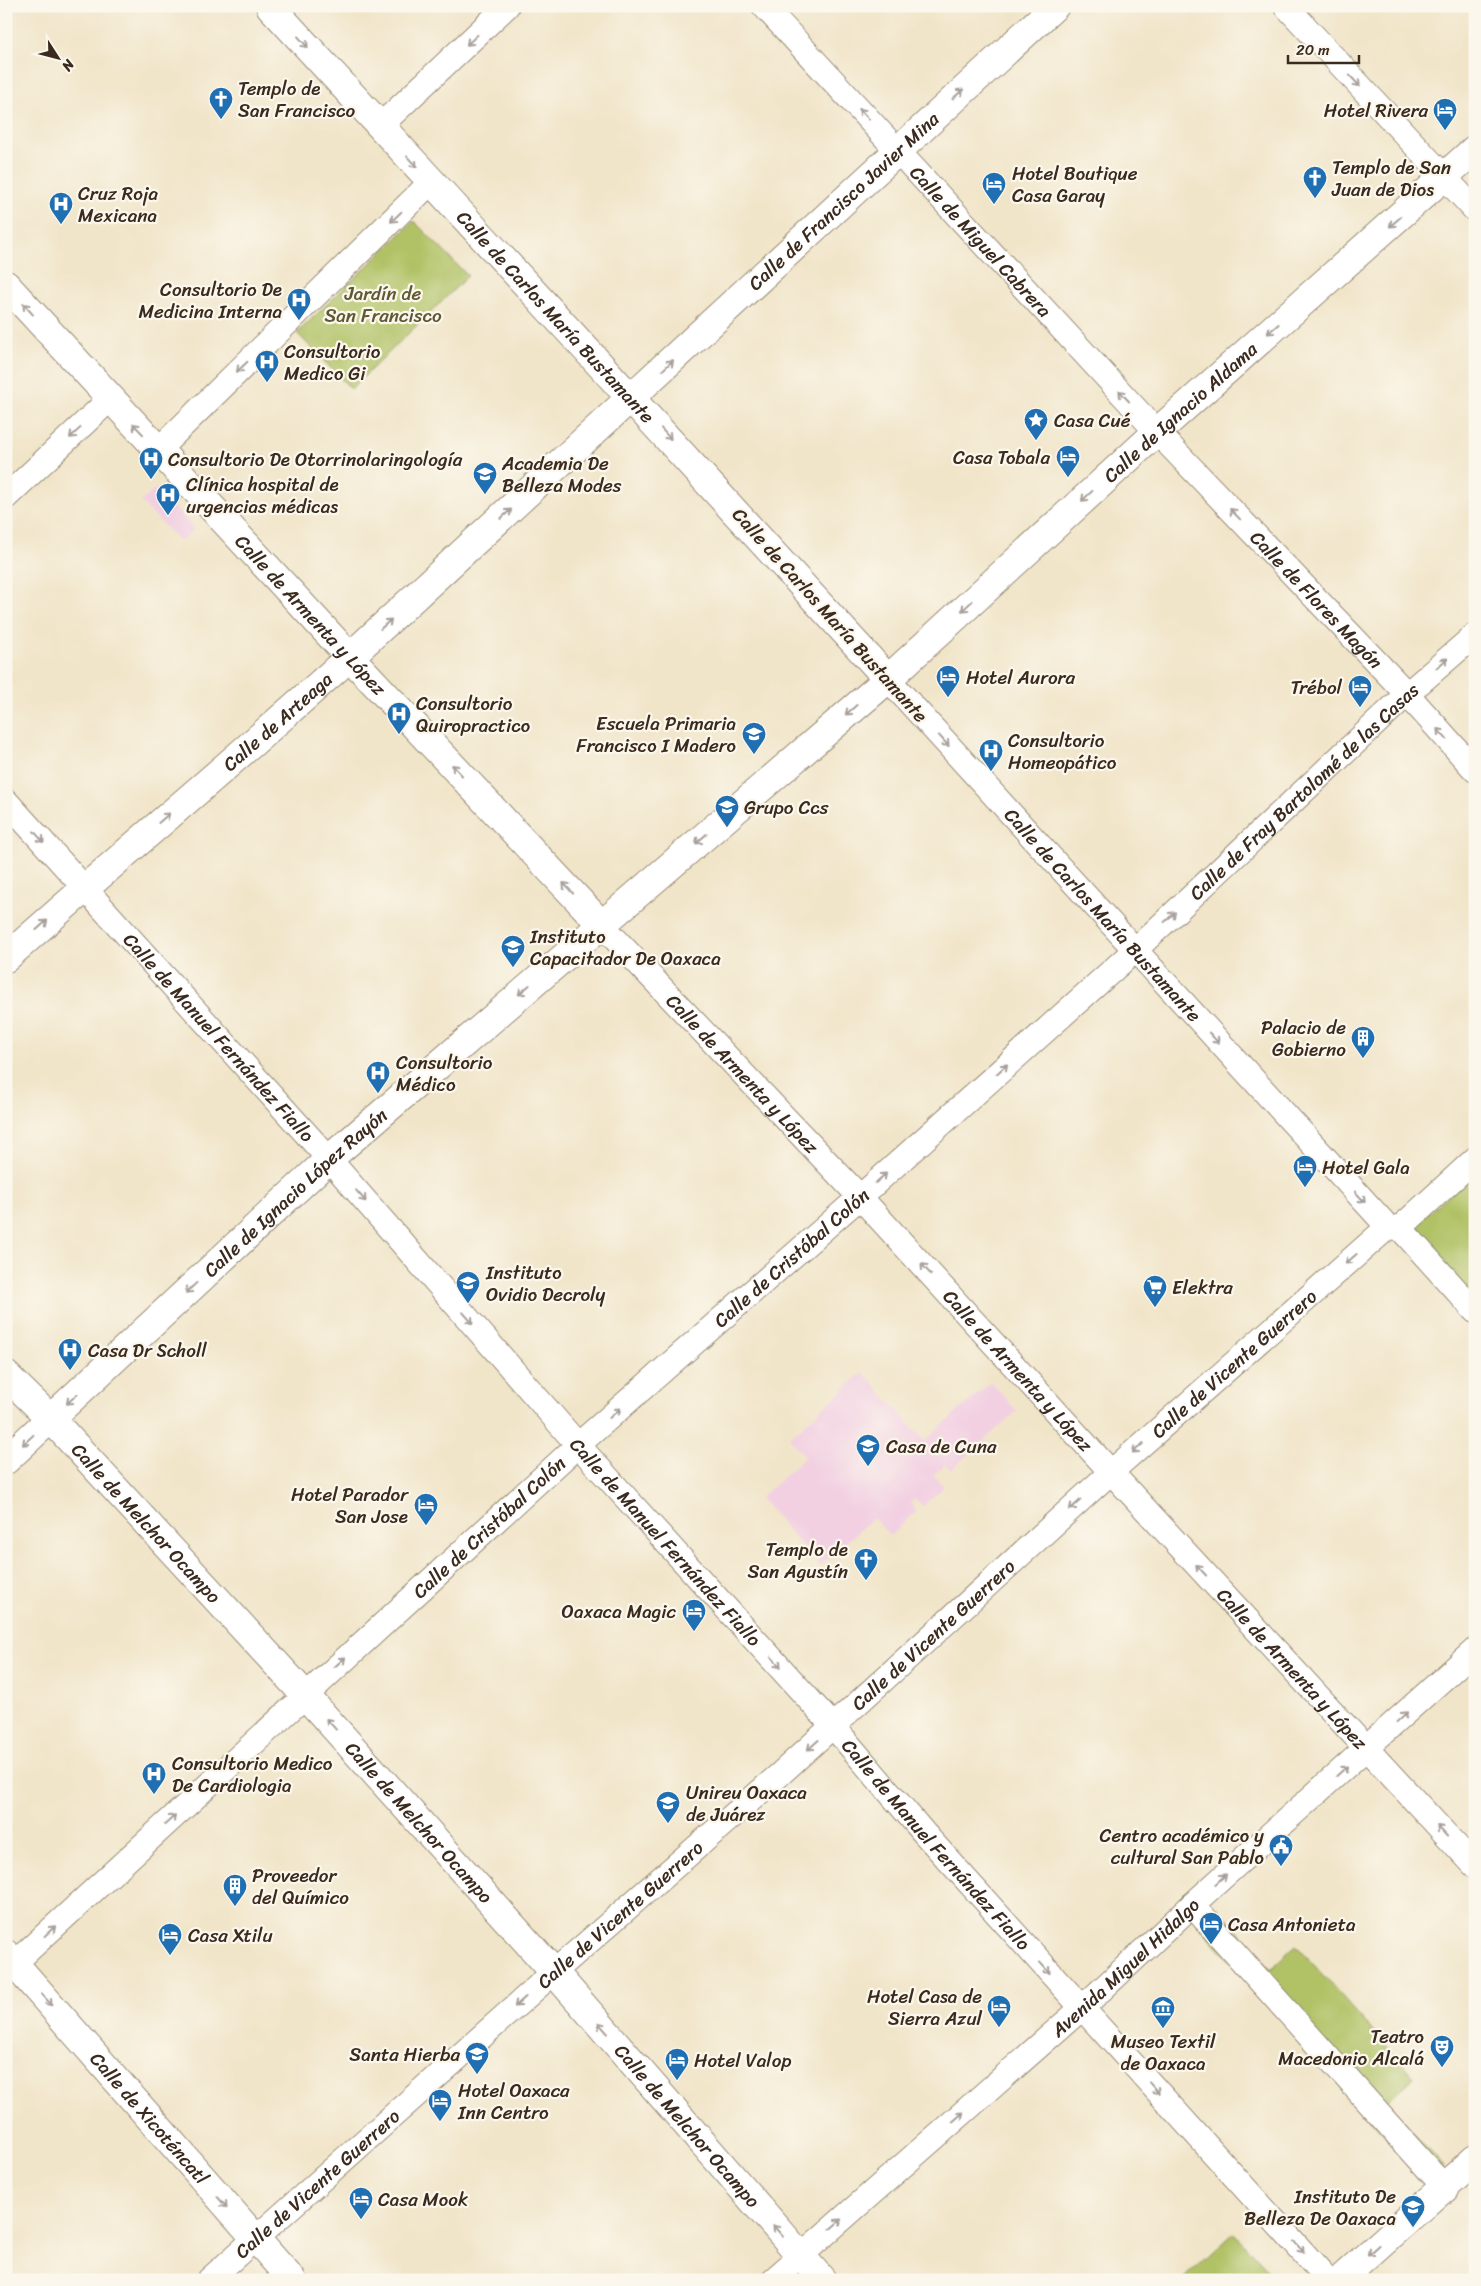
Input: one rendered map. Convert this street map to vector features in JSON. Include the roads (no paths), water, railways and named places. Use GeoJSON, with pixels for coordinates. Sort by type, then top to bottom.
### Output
{"type":"FeatureCollection","features":[{"type":"Feature","properties":{"kind":"street","name":"Calle de Carlos María Bustamante"},"geometry":{"type":"LineString","coordinates":[[270,6],[430,182],[633,398],[1134,950],[1475,1311]]}},
{"type":"Feature","properties":{"kind":"street"},"geometry":{"type":"LineString","coordinates":[[380,126],[508,6]]}},
{"type":"Feature","properties":{"kind":"street","name":"Calle de Miguel Cabrera"},"geometry":{"type":"LineString","coordinates":[[764,6],[1157,432]]}},
{"type":"Feature","properties":{"kind":"street","name":"Calle de Francisco Javier Mina"},"geometry":{"type":"LineString","coordinates":[[633,398],[896,150],[1055,6]]}},
{"type":"Feature","properties":{"kind":"street"},"geometry":{"type":"LineString","coordinates":[[1286,6],[1475,210]]}},
{"type":"Feature","properties":{"kind":"street","name":"Calle de Ignacio Aldama"},"geometry":{"type":"LineString","coordinates":[[888,679],[1157,432],[1445,178],[1475,149]]}},
{"type":"Feature","properties":{"kind":"street"},"geometry":{"type":"LineString","coordinates":[[158,450],[430,182]]}},
{"type":"Feature","properties":{"kind":"street","name":"Calle de Armenta y López"},"geometry":{"type":"LineString","coordinates":[[6,285],[350,657],[860,1197],[1110,1472],[1475,1866]]}},
{"type":"Feature","properties":{"kind":"street","name":"Calle de Arteaga"},"geometry":{"type":"LineString","coordinates":[[6,958],[350,657],[633,398]]}},
{"type":"Feature","properties":{"kind":"street"},"geometry":{"type":"LineString","coordinates":[[6,497],[110,399]]}},
{"type":"Feature","properties":{"kind":"street","name":"Calle de Flores Magón"},"geometry":{"type":"LineString","coordinates":[[1157,432],[1406,694],[1475,770]]}},
{"type":"Feature","properties":{"kind":"street","name":"Calle de Fray Bartolomé de las Casas"},"geometry":{"type":"LineString","coordinates":[[1134,950],[1406,694],[1475,635]]}},
{"type":"Feature","properties":{"kind":"street","name":"Calle de Ignacio López Rayón"},"geometry":{"type":"LineString","coordinates":[[6,1460],[329,1159],[888,679]]}},
{"type":"Feature","properties":{"kind":"street","name":"Calle de Manuel Fernández Fiallo"},"geometry":{"type":"LineString","coordinates":[[6,801],[329,1159],[578,1445],[833,1726],[924,1833],[1328,2280]]}},
{"type":"Feature","properties":{"kind":"street","name":"Calle de Cristóbal Colón"},"geometry":{"type":"LineString","coordinates":[[9,1963],[578,1445],[860,1197],[1134,950]]}},
{"type":"Feature","properties":{"kind":"street","name":"Calle de Vicente Guerrero"},"geometry":{"type":"LineString","coordinates":[[209,2280],[833,1726],[1110,1472],[1475,1159]]}},
{"type":"Feature","properties":{"kind":"street","name":"Calle de Melchor Ocampo"},"geometry":{"type":"LineString","coordinates":[[6,1375],[51,1419],[305,1695],[554,1972],[822,2280]]}},
{"type":"Feature","properties":{"kind":"street","name":"Avenida Miguel Hidalgo"},"geometry":{"type":"LineString","coordinates":[[773,2280],[1082,2008],[1192,1904],[1366,1750],[1475,1650]]}},
{"type":"Feature","properties":{"kind":"street"},"geometry":{"type":"LineString","coordinates":[[1192,1904],[1446,2188]]}},
{"type":"Feature","properties":{"kind":"street","name":"Calle de Xicoténcatl"},"geometry":{"type":"LineString","coordinates":[[9,1963],[292,2280]]}},
{"type":"Feature","properties":{"kind":"street"},"geometry":{"type":"LineString","coordinates":[[1340,2280],[1446,2188],[1475,2159]]}},
{"type":"Feature","properties":{"kind":"place","name":"Templo de San Francisco"},"geometry":{"type":"Point","coordinates":[221,120]}},
{"type":"Feature","properties":{"kind":"place","name":"Hotel Rivera"},"geometry":{"type":"Point","coordinates":[1445,131]}},
{"type":"Feature","properties":{"kind":"place","name":"Templo de San Juan de Dios"},"geometry":{"type":"Point","coordinates":[1315,199]}},
{"type":"Feature","properties":{"kind":"place","name":"Hotel Boutique Casa Garay"},"geometry":{"type":"Point","coordinates":[994,205]}},
{"type":"Feature","properties":{"kind":"place","name":"Cruz Roja Mexicana"},"geometry":{"type":"Point","coordinates":[61,225]}},
{"type":"Feature","properties":{"kind":"place","name":"Consultorio De Medicina Interna"},"geometry":{"type":"Point","coordinates":[299,321]}},
{"type":"Feature","properties":{"kind":"place","name":"Consultorio Medico Gi"},"geometry":{"type":"Point","coordinates":[267,383]}},
{"type":"Feature","properties":{"kind":"place","name":"Casa Cué"},"geometry":{"type":"Point","coordinates":[1036,441]}},
{"type":"Feature","properties":{"kind":"place","name":"Casa Tobala"},"geometry":{"type":"Point","coordinates":[1068,478]}},
{"type":"Feature","properties":{"kind":"place","name":"Consultorio De Otorrinolaringología"},"geometry":{"type":"Point","coordinates":[151,480]}},
{"type":"Feature","properties":{"kind":"place","name":"Academia De Belleza Modes"},"geometry":{"type":"Point","coordinates":[485,495]}},
{"type":"Feature","properties":{"kind":"place","name":"Clínica hospital de urgencias médicas"},"geometry":{"type":"Point","coordinates":[168,516]}},
{"type":"Feature","properties":{"kind":"place","name":"Hotel Aurora"},"geometry":{"type":"Point","coordinates":[948,698]}},
{"type":"Feature","properties":{"kind":"place","name":"Trébol"},"geometry":{"type":"Point","coordinates":[1360,708]}},
{"type":"Feature","properties":{"kind":"place","name":"Consultorio Quiropractico"},"geometry":{"type":"Point","coordinates":[399,735]}},
{"type":"Feature","properties":{"kind":"place","name":"Escuela Primaria Francisco I Madero"},"geometry":{"type":"Point","coordinates":[754,755]}},
{"type":"Feature","properties":{"kind":"place","name":"Consultorio Homeopático"},"geometry":{"type":"Point","coordinates":[991,772]}},
{"type":"Feature","properties":{"kind":"place","name":"Grupo Ccs"},"geometry":{"type":"Point","coordinates":[727,828]}},
{"type":"Feature","properties":{"kind":"place","name":"Instituto Capacitador De Oaxaca"},"geometry":{"type":"Point","coordinates":[513,968]}},
{"type":"Feature","properties":{"kind":"place","name":"Palacio de Gobierno"},"geometry":{"type":"Point","coordinates":[1363,1059]}},
{"type":"Feature","properties":{"kind":"place","name":"Consultorio Médico"},"geometry":{"type":"Point","coordinates":[378,1094]}},
{"type":"Feature","properties":{"kind":"place","name":"Hotel Gala"},"geometry":{"type":"Point","coordinates":[1305,1188]}},
{"type":"Feature","properties":{"kind":"place","name":"Instituto Ovidio Decroly"},"geometry":{"type":"Point","coordinates":[468,1304]}},
{"type":"Feature","properties":{"kind":"place","name":"Elektra"},"geometry":{"type":"Point","coordinates":[1155,1308]}},
{"type":"Feature","properties":{"kind":"place","name":"Casa Dr Scholl"},"geometry":{"type":"Point","coordinates":[70,1371]}},
{"type":"Feature","properties":{"kind":"place","name":"Casa de Cuna"},"geometry":{"type":"Point","coordinates":[868,1467]}},
{"type":"Feature","properties":{"kind":"place","name":"Hotel Parador San Jose"},"geometry":{"type":"Point","coordinates":[426,1526]}},
{"type":"Feature","properties":{"kind":"place","name":"Templo de San Agustín"},"geometry":{"type":"Point","coordinates":[866,1581]}},
{"type":"Feature","properties":{"kind":"place","name":"Oaxaca Magic"},"geometry":{"type":"Point","coordinates":[694,1632]}},
{"type":"Feature","properties":{"kind":"place","name":"Consultorio Medico De Cardiologia"},"geometry":{"type":"Point","coordinates":[154,1795]}},
{"type":"Feature","properties":{"kind":"place","name":"Unireu Oaxaca de Juárez"},"geometry":{"type":"Point","coordinates":[668,1824]}},
{"type":"Feature","properties":{"kind":"place","name":"Centro académico y cultural San Pablo"},"geometry":{"type":"Point","coordinates":[1281,1867]}},
{"type":"Feature","properties":{"kind":"place","name":"Proveedor del Químico"},"geometry":{"type":"Point","coordinates":[235,1907]}},
{"type":"Feature","properties":{"kind":"place","name":"Casa Antonieta"},"geometry":{"type":"Point","coordinates":[1211,1945]}},
{"type":"Feature","properties":{"kind":"place","name":"Casa Xtilu"},"geometry":{"type":"Point","coordinates":[170,1956]}},
{"type":"Feature","properties":{"kind":"place","name":"Hotel Casa de Sierra Azul"},"geometry":{"type":"Point","coordinates":[999,2028]}},
{"type":"Feature","properties":{"kind":"place","name":"Museo Textil de Oaxaca"},"geometry":{"type":"Point","coordinates":[1163,2029]}},
{"type":"Feature","properties":{"kind":"place","name":"Teatro Macedonio Alcalá"},"geometry":{"type":"Point","coordinates":[1442,2068]}},
{"type":"Feature","properties":{"kind":"place","name":"Santa Hierba"},"geometry":{"type":"Point","coordinates":[477,2075]}},
{"type":"Feature","properties":{"kind":"place","name":"Hotel Valop"},"geometry":{"type":"Point","coordinates":[677,2081]}},
{"type":"Feature","properties":{"kind":"place","name":"Hotel Oaxaca Inn Centro"},"geometry":{"type":"Point","coordinates":[440,2122]}},
{"type":"Feature","properties":{"kind":"place","name":"Casa Mook"},"geometry":{"type":"Point","coordinates":[361,2220]}},
{"type":"Feature","properties":{"kind":"place","name":"Instituto De Belleza De Oaxaca"},"geometry":{"type":"Point","coordinates":[1413,2228]}},
{"type":"Feature","properties":{"kind":"park label","name":"Jardín de San Francisco"},"geometry":{"type":"Point","coordinates":[383,304]}}]}
